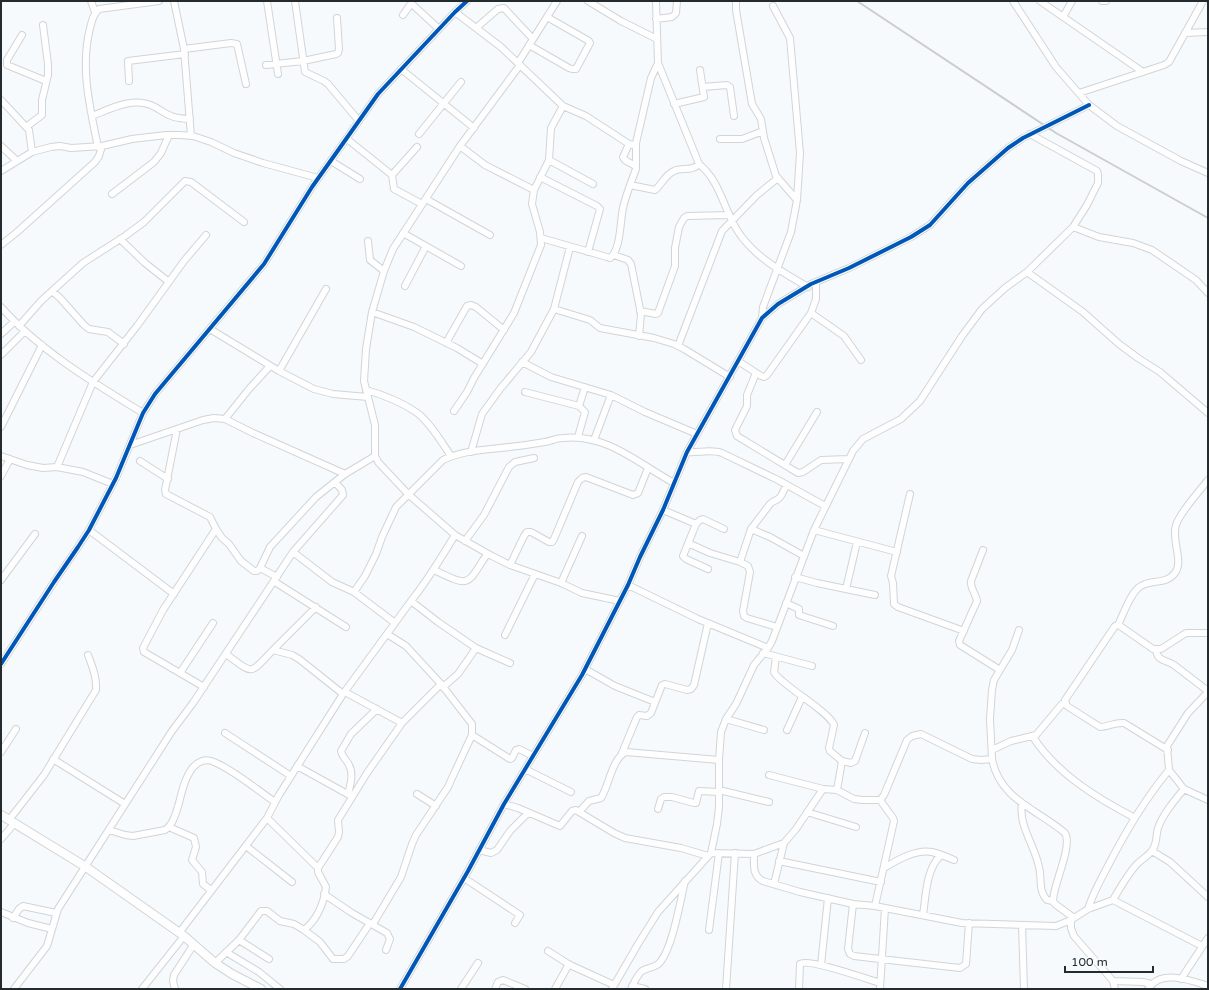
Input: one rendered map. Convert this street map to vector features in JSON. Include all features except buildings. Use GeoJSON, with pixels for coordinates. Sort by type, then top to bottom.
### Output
{"type":"FeatureCollection","features":[{"type":"Feature","properties":{"kind":"main road"},"geometry":{"type":"LineString","coordinates":[[1,815],[86,867],[182,935],[215,963],[232,974],[261,989]]}},
{"type":"Feature","properties":{"kind":"street"},"geometry":{"type":"LineString","coordinates":[[1,245],[95,162],[99,156],[100,147],[92,116],[86,72],[88,38],[95,12],[91,1]]}},
{"type":"Feature","properties":{"kind":"street"},"geometry":{"type":"LineString","coordinates":[[95,12],[98,9],[160,1]]}},
{"type":"Feature","properties":{"kind":"street"},"geometry":{"type":"LineString","coordinates":[[174,1],[185,51],[191,136]]}},
{"type":"Feature","properties":{"kind":"street"},"geometry":{"type":"LineString","coordinates":[[267,1],[278,74]]}},
{"type":"Feature","properties":{"kind":"street"},"geometry":{"type":"LineString","coordinates":[[295,1],[305,72],[328,84],[359,121]]}},
{"type":"Feature","properties":{"kind":"street"},"geometry":{"type":"LineString","coordinates":[[1,663],[89,530],[113,484],[143,413],[155,394],[264,264],[318,178],[378,94],[467,1]]}},
{"type":"Feature","properties":{"kind":"street"},"geometry":{"type":"LineString","coordinates":[[557,1],[519,64],[460,146],[389,257],[372,312],[366,348],[364,381],[374,425],[375,456],[378,462],[408,494],[454,535],[510,565],[561,583],[582,593],[620,601]]}},
{"type":"Feature","properties":{"kind":"street"},"geometry":{"type":"LineString","coordinates":[[588,1],[621,21],[657,39]]}},
{"type":"Feature","properties":{"kind":"street"},"geometry":{"type":"LineString","coordinates":[[656,1],[658,63],[699,164],[709,173],[721,193],[731,218],[745,242],[777,269],[808,287]]}},
{"type":"Feature","properties":{"kind":"street"},"geometry":{"type":"LineString","coordinates":[[656,19],[672,17],[676,13],[677,1]]}},
{"type":"Feature","properties":{"kind":"street"},"geometry":{"type":"LineString","coordinates":[[736,1],[752,104],[761,118],[768,151],[778,178],[797,200]]}},
{"type":"Feature","properties":{"kind":"street"},"geometry":{"type":"LineString","coordinates":[[1013,1],[1056,67],[1089,105],[1117,126],[1181,161],[1208,173]]}},
{"type":"Feature","properties":{"kind":"street"},"geometry":{"type":"LineString","coordinates":[[1040,1],[1143,72]]}},
{"type":"Feature","properties":{"kind":"street"},"geometry":{"type":"LineString","coordinates":[[1063,17],[1072,1]]}},
{"type":"Feature","properties":{"kind":"street"},"geometry":{"type":"LineString","coordinates":[[1079,93],[1164,65],[1168,62],[1185,34],[1202,1]]}},
{"type":"Feature","properties":{"kind":"street"},"geometry":{"type":"LineString","coordinates":[[403,15],[410,5],[413,5],[439,29]]}},
{"type":"Feature","properties":{"kind":"street"},"geometry":{"type":"LineString","coordinates":[[762,318],[763,307],[791,232],[797,200],[800,153],[793,74],[792,43],[774,6]]}},
{"type":"Feature","properties":{"kind":"street"},"geometry":{"type":"LineString","coordinates":[[476,28],[498,9],[504,8],[531,42],[569,68],[576,68],[590,43],[589,41],[547,17]]}},
{"type":"Feature","properties":{"kind":"street"},"geometry":{"type":"LineString","coordinates":[[455,12],[501,47],[563,106],[586,116],[629,144],[636,144]]}},
{"type":"Feature","properties":{"kind":"street"},"geometry":{"type":"LineString","coordinates":[[266,65],[303,61],[338,53],[337,18]]}},
{"type":"Feature","properties":{"kind":"street"},"geometry":{"type":"LineString","coordinates":[[26,127],[42,115],[42,100],[48,64],[43,25]]}},
{"type":"Feature","properties":{"kind":"street"},"geometry":{"type":"LineString","coordinates":[[1185,34],[1208,32]]}},
{"type":"Feature","properties":{"kind":"street"},"geometry":{"type":"LineString","coordinates":[[22,35],[7,60],[8,66],[46,81]]}},
{"type":"Feature","properties":{"kind":"street"},"geometry":{"type":"LineString","coordinates":[[129,81],[128,61],[231,43],[238,44],[246,84]]}},
{"type":"Feature","properties":{"kind":"street"},"geometry":{"type":"LineString","coordinates":[[542,238],[610,258],[614,255],[620,233],[623,209],[636,167],[636,144],[651,78],[658,63]]}},
{"type":"Feature","properties":{"kind":"street"},"geometry":{"type":"LineString","coordinates":[[401,69],[474,128]]}},
{"type":"Feature","properties":{"kind":"street"},"geometry":{"type":"LineString","coordinates":[[674,104],[703,98],[705,95],[700,70]]}},
{"type":"Feature","properties":{"kind":"street"},"geometry":{"type":"LineString","coordinates":[[420,134],[461,82]]}},
{"type":"Feature","properties":{"kind":"street"},"geometry":{"type":"LineString","coordinates":[[704,87],[728,85],[730,87],[734,116]]}},
{"type":"Feature","properties":{"kind":"street"},"geometry":{"type":"LineString","coordinates":[[1,100],[30,133],[32,152]]}},
{"type":"Feature","properties":{"kind":"street"},"geometry":{"type":"LineString","coordinates":[[92,116],[122,104],[131,103],[154,107],[167,115],[178,119],[190,119]]}},
{"type":"Feature","properties":{"kind":"street"},"geometry":{"type":"LineString","coordinates":[[400,989],[464,878],[504,804],[585,669],[628,585],[640,556],[663,510],[687,452],[762,318],[778,304],[816,282],[911,237],[930,225],[968,183],[1008,148],[1030,134],[1089,105]]}},
{"type":"Feature","properties":{"kind":"street"},"geometry":{"type":"LineString","coordinates":[[454,411],[514,313],[541,245],[542,238],[532,204],[534,190],[547,167],[549,160],[551,128],[563,106]]}},
{"type":"Feature","properties":{"kind":"street"},"geometry":{"type":"LineString","coordinates":[[720,139],[742,139],[763,131]]}},
{"type":"Feature","properties":{"kind":"street"},"geometry":{"type":"LineString","coordinates":[[548,951],[613,987],[658,912],[709,854],[717,824],[721,732],[726,719],[736,704],[754,665],[768,648],[814,530],[852,451],[863,439],[901,419],[920,401],[962,336],[982,309],[1027,272],[1073,227],[1087,205],[1098,182],[1098,174],[1095,169],[1030,134]]}},
{"type":"Feature","properties":{"kind":"street"},"geometry":{"type":"LineString","coordinates":[[112,194],[154,162],[161,153],[169,135]]}},
{"type":"Feature","properties":{"kind":"street"},"geometry":{"type":"LineString","coordinates":[[1,171],[32,152],[60,146],[71,148],[100,147],[132,139],[169,135],[191,136],[211,142],[234,153],[263,163],[318,178]]}},
{"type":"Feature","properties":{"kind":"street"},"geometry":{"type":"LineString","coordinates":[[347,139],[392,175],[394,189],[398,192],[424,201],[490,234]]}},
{"type":"Feature","properties":{"kind":"street"},"geometry":{"type":"LineString","coordinates":[[629,144],[623,157],[624,160],[634,164],[636,167]]}},
{"type":"Feature","properties":{"kind":"street"},"geometry":{"type":"LineString","coordinates":[[1,146],[17,161]]}},
{"type":"Feature","properties":{"kind":"street"},"geometry":{"type":"LineString","coordinates":[[460,146],[485,165],[534,190]]}},
{"type":"Feature","properties":{"kind":"street"},"geometry":{"type":"LineString","coordinates":[[392,175],[417,147]]}},
{"type":"Feature","properties":{"kind":"street"},"geometry":{"type":"LineString","coordinates":[[549,160],[592,184]]}},
{"type":"Feature","properties":{"kind":"street"},"geometry":{"type":"LineString","coordinates":[[331,161],[360,179]]}},
{"type":"Feature","properties":{"kind":"street"},"geometry":{"type":"LineString","coordinates":[[630,185],[655,190],[664,178],[672,172],[676,170],[696,168],[699,164]]}},
{"type":"Feature","properties":{"kind":"street"},"geometry":{"type":"LineString","coordinates":[[540,177],[597,206],[600,209],[588,252]]}},
{"type":"Feature","properties":{"kind":"street"},"geometry":{"type":"LineString","coordinates":[[678,346],[722,231],[731,218],[778,178]]}},
{"type":"Feature","properties":{"kind":"street"},"geometry":{"type":"LineString","coordinates":[[1,334],[16,324],[83,263],[144,222],[185,181],[191,182],[244,222]]}},
{"type":"Feature","properties":{"kind":"street"},"geometry":{"type":"LineString","coordinates":[[640,311],[656,314],[658,313],[675,266],[675,248],[680,227],[684,218],[687,216],[731,218]]}},
{"type":"Feature","properties":{"kind":"street"},"geometry":{"type":"LineString","coordinates":[[1073,227],[1099,237],[1133,243],[1152,250],[1196,280],[1208,293]]}},
{"type":"Feature","properties":{"kind":"street"},"geometry":{"type":"LineString","coordinates":[[403,233],[461,266]]}},
{"type":"Feature","properties":{"kind":"street"},"geometry":{"type":"LineString","coordinates":[[57,467],[93,382],[124,344],[206,234]]}},
{"type":"Feature","properties":{"kind":"street"},"geometry":{"type":"LineString","coordinates":[[120,239],[145,263],[169,282]]}},
{"type":"Feature","properties":{"kind":"street"},"geometry":{"type":"LineString","coordinates":[[368,241],[370,260],[384,271]]}},
{"type":"Feature","properties":{"kind":"street"},"geometry":{"type":"LineString","coordinates":[[405,286],[426,246]]}},
{"type":"Feature","properties":{"kind":"street"},"geometry":{"type":"LineString","coordinates":[[470,452],[482,414],[531,352],[554,309],[570,247]]}},
{"type":"Feature","properties":{"kind":"street"},"geometry":{"type":"LineString","coordinates":[[614,255],[630,261],[640,311],[640,336]]}},
{"type":"Feature","properties":{"kind":"street"},"geometry":{"type":"LineString","coordinates":[[1027,272],[1083,312],[1119,344],[1160,372],[1208,413]]}},
{"type":"Feature","properties":{"kind":"street"},"geometry":{"type":"LineString","coordinates":[[738,361],[764,377],[767,375],[811,313],[816,299],[816,282]]}},
{"type":"Feature","properties":{"kind":"street"},"geometry":{"type":"LineString","coordinates":[[279,371],[326,289]]}},
{"type":"Feature","properties":{"kind":"street"},"geometry":{"type":"LineString","coordinates":[[52,291],[89,329],[108,332],[124,344]]}},
{"type":"Feature","properties":{"kind":"street"},"geometry":{"type":"LineString","coordinates":[[446,343],[467,306],[471,305],[476,307],[504,330]]}},
{"type":"Feature","properties":{"kind":"street"},"geometry":{"type":"LineString","coordinates":[[1,307],[16,324],[42,345],[93,382],[143,413]]}},
{"type":"Feature","properties":{"kind":"street"},"geometry":{"type":"LineString","coordinates":[[554,309],[590,320],[600,328],[678,346],[730,377]]}},
{"type":"Feature","properties":{"kind":"street"},"geometry":{"type":"LineString","coordinates":[[372,312],[414,327],[457,348],[483,364]]}},
{"type":"Feature","properties":{"kind":"street"},"geometry":{"type":"LineString","coordinates":[[811,313],[844,336],[861,360]]}},
{"type":"Feature","properties":{"kind":"street"},"geometry":{"type":"LineString","coordinates":[[210,329],[270,366],[322,392],[342,396],[368,397]]}},
{"type":"Feature","properties":{"kind":"street"},"geometry":{"type":"LineString","coordinates":[[1,355],[25,331]]}},
{"type":"Feature","properties":{"kind":"street"},"geometry":{"type":"LineString","coordinates":[[1,427],[42,345]]}},
{"type":"Feature","properties":{"kind":"street"},"geometry":{"type":"LineString","coordinates":[[522,362],[551,377],[612,395],[645,412],[697,434]]}},
{"type":"Feature","properties":{"kind":"street"},"geometry":{"type":"LineString","coordinates":[[225,419],[248,389],[270,366]]}},
{"type":"Feature","properties":{"kind":"street"},"geometry":{"type":"LineString","coordinates":[[756,373],[747,395],[748,404],[735,430],[736,434],[798,473],[821,460],[848,459]]}},
{"type":"Feature","properties":{"kind":"street"},"geometry":{"type":"LineString","coordinates":[[579,406],[585,387]]}},
{"type":"Feature","properties":{"kind":"street"},"geometry":{"type":"LineString","coordinates":[[366,390],[386,395],[418,413],[438,436],[451,456]]}},
{"type":"Feature","properties":{"kind":"street"},"geometry":{"type":"LineString","coordinates":[[525,392],[579,406],[585,412],[578,437]]}},
{"type":"Feature","properties":{"kind":"street"},"geometry":{"type":"LineString","coordinates":[[594,440],[612,395]]}},
{"type":"Feature","properties":{"kind":"street"},"geometry":{"type":"LineString","coordinates":[[785,465],[817,412]]}},
{"type":"Feature","properties":{"kind":"street"},"geometry":{"type":"LineString","coordinates":[[130,444],[203,420],[214,418],[225,419],[345,474]]}},
{"type":"Feature","properties":{"kind":"street"},"geometry":{"type":"LineString","coordinates":[[177,429],[165,490],[166,494],[210,517],[216,529],[230,544],[241,561],[254,571],[257,571],[260,568],[270,547],[316,497],[345,474],[375,456]]}},
{"type":"Feature","properties":{"kind":"street"},"geometry":{"type":"LineString","coordinates":[[354,592],[365,576],[373,560],[396,507],[443,460],[451,456],[462,453],[529,445],[562,438],[578,437],[608,444],[624,452],[674,483]]}},
{"type":"Feature","properties":{"kind":"street"},"geometry":{"type":"LineString","coordinates":[[687,452],[699,453],[716,451],[787,485],[825,506]]}},
{"type":"Feature","properties":{"kind":"street"},"geometry":{"type":"LineString","coordinates":[[1,456],[27,465],[43,468],[57,467],[83,472],[113,484]]}},
{"type":"Feature","properties":{"kind":"street"},"geometry":{"type":"LineString","coordinates":[[465,541],[484,515],[509,467],[515,462],[534,458]]}},
{"type":"Feature","properties":{"kind":"street"},"geometry":{"type":"LineString","coordinates":[[1,476],[10,459]]}},
{"type":"Feature","properties":{"kind":"street"},"geometry":{"type":"LineString","coordinates":[[140,461],[168,479]]}},
{"type":"Feature","properties":{"kind":"street"},"geometry":{"type":"LineString","coordinates":[[510,565],[527,532],[531,532],[549,542],[552,542],[578,482],[582,478],[586,477],[636,495],[648,468]]}},
{"type":"Feature","properties":{"kind":"street"},"geometry":{"type":"LineString","coordinates":[[1168,750],[1124,723],[1100,727],[1067,706],[1065,700],[1112,629],[1118,625],[1136,590],[1146,584],[1166,581],[1175,573],[1178,567],[1178,550],[1174,537],[1176,525],[1180,516],[1208,480]]}},
{"type":"Feature","properties":{"kind":"street"},"geometry":{"type":"LineString","coordinates":[[14,989],[47,946],[56,913],[172,731],[204,687],[293,552],[343,495],[342,490],[335,482]]}},
{"type":"Feature","properties":{"kind":"street"},"geometry":{"type":"LineString","coordinates":[[740,562],[751,529],[773,500],[778,500],[787,485]]}},
{"type":"Feature","properties":{"kind":"street"},"geometry":{"type":"LineString","coordinates":[[910,494],[891,576],[893,583],[893,602],[896,606],[964,631]]}},
{"type":"Feature","properties":{"kind":"street"},"geometry":{"type":"LineString","coordinates":[[663,510],[696,524]]}},
{"type":"Feature","properties":{"kind":"street"},"geometry":{"type":"LineString","coordinates":[[708,569],[684,557],[683,554],[696,524],[700,520],[703,519],[724,529]]}},
{"type":"Feature","properties":{"kind":"street"},"geometry":{"type":"LineString","coordinates":[[204,687],[144,652],[143,646],[160,616],[216,529]]}},
{"type":"Feature","properties":{"kind":"street"},"geometry":{"type":"LineString","coordinates":[[751,529],[770,537],[804,556]]}},
{"type":"Feature","properties":{"kind":"street"},"geometry":{"type":"LineString","coordinates":[[89,530],[174,594]]}},
{"type":"Feature","properties":{"kind":"street"},"geometry":{"type":"LineString","coordinates":[[814,530],[897,552]]}},
{"type":"Feature","properties":{"kind":"street"},"geometry":{"type":"LineString","coordinates":[[1,580],[35,534]]}},
{"type":"Feature","properties":{"kind":"street"},"geometry":{"type":"LineString","coordinates":[[142,989],[182,935],[211,890],[267,818],[297,766],[344,693],[434,570],[454,535]]}},
{"type":"Feature","properties":{"kind":"street"},"geometry":{"type":"LineString","coordinates":[[561,583],[582,536]]}},
{"type":"Feature","properties":{"kind":"street"},"geometry":{"type":"LineString","coordinates":[[846,589],[857,542]]}},
{"type":"Feature","properties":{"kind":"street"},"geometry":{"type":"LineString","coordinates":[[688,543],[710,553],[748,566],[750,569],[743,611],[744,616],[777,627]]}},
{"type":"Feature","properties":{"kind":"street"},"geometry":{"type":"LineString","coordinates":[[983,550],[971,581],[977,596],[977,601],[959,641],[960,645],[1000,670]]}},
{"type":"Feature","properties":{"kind":"street"},"geometry":{"type":"LineString","coordinates":[[293,552],[332,582],[354,592],[395,623]]}},
{"type":"Feature","properties":{"kind":"street"},"geometry":{"type":"LineString","coordinates":[[434,570],[458,581],[467,581],[472,578],[487,554]]}},
{"type":"Feature","properties":{"kind":"street"},"geometry":{"type":"LineString","coordinates":[[260,568],[346,627]]}},
{"type":"Feature","properties":{"kind":"street"},"geometry":{"type":"LineString","coordinates":[[505,635],[535,574]]}},
{"type":"Feature","properties":{"kind":"street"},"geometry":{"type":"LineString","coordinates":[[795,577],[875,595]]}},
{"type":"Feature","properties":{"kind":"street"},"geometry":{"type":"LineString","coordinates":[[628,585],[708,623],[768,648]]}},
{"type":"Feature","properties":{"kind":"street"},"geometry":{"type":"LineString","coordinates":[[411,601],[476,648],[510,663]]}},
{"type":"Feature","properties":{"kind":"street"},"geometry":{"type":"LineString","coordinates":[[786,603],[799,609],[799,615],[833,626]]}},
{"type":"Feature","properties":{"kind":"street"},"geometry":{"type":"LineString","coordinates":[[226,654],[247,669],[252,670],[256,668],[316,607]]}},
{"type":"Feature","properties":{"kind":"street"},"geometry":{"type":"LineString","coordinates":[[180,673],[213,623]]}},
{"type":"Feature","properties":{"kind":"street"},"geometry":{"type":"LineString","coordinates":[[579,812],[589,802],[601,798],[617,759],[622,754],[637,717],[639,715],[649,715],[662,685],[665,684],[687,690],[691,689],[694,685],[708,623]]}},
{"type":"Feature","properties":{"kind":"street"},"geometry":{"type":"LineString","coordinates":[[1118,625],[1153,649],[1161,649],[1186,632],[1208,633]]}},
{"type":"Feature","properties":{"kind":"street"},"geometry":{"type":"LineString","coordinates":[[1019,630],[1012,650],[994,680],[990,720],[992,759],[994,769],[1000,780],[1018,801],[1062,830],[1067,836],[1066,850],[1053,901]]}},
{"type":"Feature","properties":{"kind":"street"},"geometry":{"type":"LineString","coordinates":[[215,963],[239,940],[259,913],[263,910],[267,911],[280,921],[294,924],[304,930],[320,942],[333,959],[341,960],[348,956],[401,877],[416,835],[448,787],[472,735],[472,724],[442,686],[406,646],[387,634]]}},
{"type":"Feature","properties":{"kind":"street"},"geometry":{"type":"LineString","coordinates":[[318,868],[336,841],[339,832],[338,820],[350,796],[402,723],[442,686],[458,674],[476,648]]}},
{"type":"Feature","properties":{"kind":"street"},"geometry":{"type":"LineString","coordinates":[[1156,649],[1156,655],[1160,659],[1170,662],[1208,692],[1188,713],[1169,743],[1168,750],[1169,770],[1184,789],[1208,800]]}},
{"type":"Feature","properties":{"kind":"street"},"geometry":{"type":"LineString","coordinates":[[273,650],[292,655],[344,693],[402,723]]}},
{"type":"Feature","properties":{"kind":"street"},"geometry":{"type":"LineString","coordinates":[[763,653],[812,666]]}},
{"type":"Feature","properties":{"kind":"street"},"geometry":{"type":"LineString","coordinates":[[1,839],[44,775],[96,690],[95,673],[88,655]]}},
{"type":"Feature","properties":{"kind":"street"},"geometry":{"type":"LineString","coordinates":[[776,657],[774,672],[776,675],[833,722],[834,725],[829,748],[830,751],[842,761],[851,763],[855,761],[865,733]]}},
{"type":"Feature","properties":{"kind":"street"},"geometry":{"type":"LineString","coordinates":[[585,669],[615,686],[655,702]]}},
{"type":"Feature","properties":{"kind":"street"},"geometry":{"type":"LineString","coordinates":[[787,730],[802,697]]}},
{"type":"Feature","properties":{"kind":"street"},"geometry":{"type":"LineString","coordinates":[[992,750],[1012,741],[1033,737],[1062,704],[1066,703]]}},
{"type":"Feature","properties":{"kind":"street"},"geometry":{"type":"LineString","coordinates":[[350,796],[350,766],[342,756],[341,751],[351,734],[377,709]]}},
{"type":"Feature","properties":{"kind":"street"},"geometry":{"type":"LineString","coordinates":[[726,719],[764,730]]}},
{"type":"Feature","properties":{"kind":"street"},"geometry":{"type":"LineString","coordinates":[[1,752],[16,729]]}},
{"type":"Feature","properties":{"kind":"street"},"geometry":{"type":"LineString","coordinates":[[225,734],[291,776]]}},
{"type":"Feature","properties":{"kind":"street"},"geometry":{"type":"LineString","coordinates":[[769,775],[823,789],[837,790],[854,799],[874,801],[880,800],[884,795],[907,740],[912,736],[921,734],[972,759],[992,759]]}},
{"type":"Feature","properties":{"kind":"street"},"geometry":{"type":"LineString","coordinates":[[472,735],[510,759],[516,750],[519,749],[533,756]]}},
{"type":"Feature","properties":{"kind":"street"},"geometry":{"type":"LineString","coordinates":[[1033,737],[1051,761],[1076,781],[1093,794],[1135,818]]}},
{"type":"Feature","properties":{"kind":"street"},"geometry":{"type":"LineString","coordinates":[[622,754],[626,752],[719,760]]}},
{"type":"Feature","properties":{"kind":"street"},"geometry":{"type":"LineString","coordinates":[[53,759],[125,804]]}},
{"type":"Feature","properties":{"kind":"street"},"geometry":{"type":"LineString","coordinates":[[110,830],[125,836],[165,830],[169,827],[178,808],[188,776],[201,762],[212,761],[275,802]]}},
{"type":"Feature","properties":{"kind":"street"},"geometry":{"type":"LineString","coordinates":[[837,790],[842,761]]}},
{"type":"Feature","properties":{"kind":"street"},"geometry":{"type":"LineString","coordinates":[[297,766],[350,796]]}},
{"type":"Feature","properties":{"kind":"street"},"geometry":{"type":"LineString","coordinates":[[525,769],[571,792]]}},
{"type":"Feature","properties":{"kind":"street"},"geometry":{"type":"LineString","coordinates":[[1088,910],[1092,896],[1135,818],[1156,786],[1169,770]]}},
{"type":"Feature","properties":{"kind":"street"},"geometry":{"type":"LineString","coordinates":[[774,884],[784,843],[796,829],[823,789]]}},
{"type":"Feature","properties":{"kind":"street"},"geometry":{"type":"LineString","coordinates":[[754,854],[755,872],[758,879],[800,892],[853,904],[876,906],[969,923],[1051,927],[1060,925],[1088,910],[1113,900],[1134,867],[1152,851],[1163,817],[1184,789]]}},
{"type":"Feature","properties":{"kind":"street"},"geometry":{"type":"LineString","coordinates":[[658,809],[661,799],[664,797],[672,797],[696,803],[699,791],[719,791],[769,802]]}},
{"type":"Feature","properties":{"kind":"street"},"geometry":{"type":"LineString","coordinates":[[417,794],[436,806]]}},
{"type":"Feature","properties":{"kind":"street"},"geometry":{"type":"LineString","coordinates":[[876,906],[894,821],[880,800]]}},
{"type":"Feature","properties":{"kind":"street"},"geometry":{"type":"LineString","coordinates":[[504,804],[560,826],[572,811],[576,810],[614,834],[625,838],[709,854],[754,854],[784,843]]}},
{"type":"Feature","properties":{"kind":"street"},"geometry":{"type":"LineString","coordinates":[[1022,804],[1021,813],[1040,867],[1040,886],[1042,894],[1047,900],[1053,901],[1072,919]]}},
{"type":"Feature","properties":{"kind":"street"},"geometry":{"type":"LineString","coordinates":[[807,812],[856,827]]}},
{"type":"Feature","properties":{"kind":"street"},"geometry":{"type":"LineString","coordinates":[[479,850],[491,853],[497,850],[510,831],[528,813]]}},
{"type":"Feature","properties":{"kind":"street"},"geometry":{"type":"LineString","coordinates":[[267,818],[318,868],[318,872],[326,887],[320,910],[304,930]]}},
{"type":"Feature","properties":{"kind":"street"},"geometry":{"type":"LineString","coordinates":[[169,827],[194,838],[196,847],[192,860],[202,872],[202,884],[211,890]]}},
{"type":"Feature","properties":{"kind":"street"},"geometry":{"type":"LineString","coordinates":[[246,846],[292,882]]}},
{"type":"Feature","properties":{"kind":"street"},"geometry":{"type":"LineString","coordinates":[[884,868],[898,860],[927,851],[954,860]]}},
{"type":"Feature","properties":{"kind":"street"},"geometry":{"type":"LineString","coordinates":[[1152,851],[1170,862],[1208,897]]}},
{"type":"Feature","properties":{"kind":"street"},"geometry":{"type":"LineString","coordinates":[[709,930],[719,853]]}},
{"type":"Feature","properties":{"kind":"street"},"geometry":{"type":"LineString","coordinates":[[726,989],[735,854]]}},
{"type":"Feature","properties":{"kind":"street"},"geometry":{"type":"LineString","coordinates":[[923,915],[931,870],[936,860],[941,855]]}},
{"type":"Feature","properties":{"kind":"street"},"geometry":{"type":"LineString","coordinates":[[779,861],[881,882]]}},
{"type":"Feature","properties":{"kind":"street"},"geometry":{"type":"LineString","coordinates":[[464,878],[520,915],[515,923]]}},
{"type":"Feature","properties":{"kind":"street"},"geometry":{"type":"LineString","coordinates":[[645,989],[632,988],[639,974],[643,970],[660,964],[663,958],[671,939],[686,880]]}},
{"type":"Feature","properties":{"kind":"street"},"geometry":{"type":"LineString","coordinates":[[324,894],[389,935],[390,939],[386,950]]}},
{"type":"Feature","properties":{"kind":"street"},"geometry":{"type":"LineString","coordinates":[[821,965],[828,898]]}},
{"type":"Feature","properties":{"kind":"street"},"geometry":{"type":"LineString","coordinates":[[1113,900],[1202,946]]}},
{"type":"Feature","properties":{"kind":"street"},"geometry":{"type":"LineString","coordinates":[[853,904],[848,950],[850,954],[854,956],[960,968],[966,964],[969,923]]}},
{"type":"Feature","properties":{"kind":"street"},"geometry":{"type":"LineString","coordinates":[[13,918],[23,906],[56,913]]}},
{"type":"Feature","properties":{"kind":"street"},"geometry":{"type":"LineString","coordinates":[[799,989],[800,967],[802,962],[821,965],[880,986],[885,908]]}},
{"type":"Feature","properties":{"kind":"street"},"geometry":{"type":"LineString","coordinates":[[1,912],[13,918],[52,929]]}},
{"type":"Feature","properties":{"kind":"street"},"geometry":{"type":"LineString","coordinates":[[1072,919],[1071,928],[1074,936],[1113,981],[1115,989]]}},
{"type":"Feature","properties":{"kind":"street"},"geometry":{"type":"LineString","coordinates":[[1022,925],[1024,989]]}},
{"type":"Feature","properties":{"kind":"street"},"geometry":{"type":"LineString","coordinates":[[1181,979],[1208,938]]}},
{"type":"Feature","properties":{"kind":"street"},"geometry":{"type":"LineString","coordinates":[[239,940],[268,960]]}},
{"type":"Feature","properties":{"kind":"street"},"geometry":{"type":"LineString","coordinates":[[176,989],[173,981],[174,975],[194,944]]}},
{"type":"Feature","properties":{"kind":"street"},"geometry":{"type":"LineString","coordinates":[[226,952],[259,972],[280,989]]}},
{"type":"Feature","properties":{"kind":"street"},"geometry":{"type":"LineString","coordinates":[[462,989],[478,963]]}},
{"type":"Feature","properties":{"kind":"street"},"geometry":{"type":"LineString","coordinates":[[555,989],[569,964]]}},
{"type":"Feature","properties":{"kind":"street"},"geometry":{"type":"LineString","coordinates":[[1113,981],[1143,982],[1149,987],[1160,979],[1181,979],[1208,986]]}},
{"type":"Feature","properties":{"kind":"street"},"geometry":{"type":"LineString","coordinates":[[495,989],[498,982],[503,980],[525,989]]}},
{"type":"Feature","properties":{"kind":"railway"},"geometry":{"type":"LineString","coordinates":[[857,1],[1056,133],[1208,218]]}},
{"type":"Feature","properties":{"kind":"cycle path"},"geometry":{"type":"LineString","coordinates":[[1,664],[89,530],[116,478],[143,413],[155,394],[264,264],[312,187],[378,94],[467,1]]}},
{"type":"Feature","properties":{"kind":"cycle path"},"geometry":{"type":"LineString","coordinates":[[400,989],[468,871],[504,804],[582,675],[628,585],[663,510],[687,452],[762,318],[778,304],[811,284],[849,268],[911,237],[930,225],[968,183],[1008,148],[1023,138],[1089,105]]}}]}
